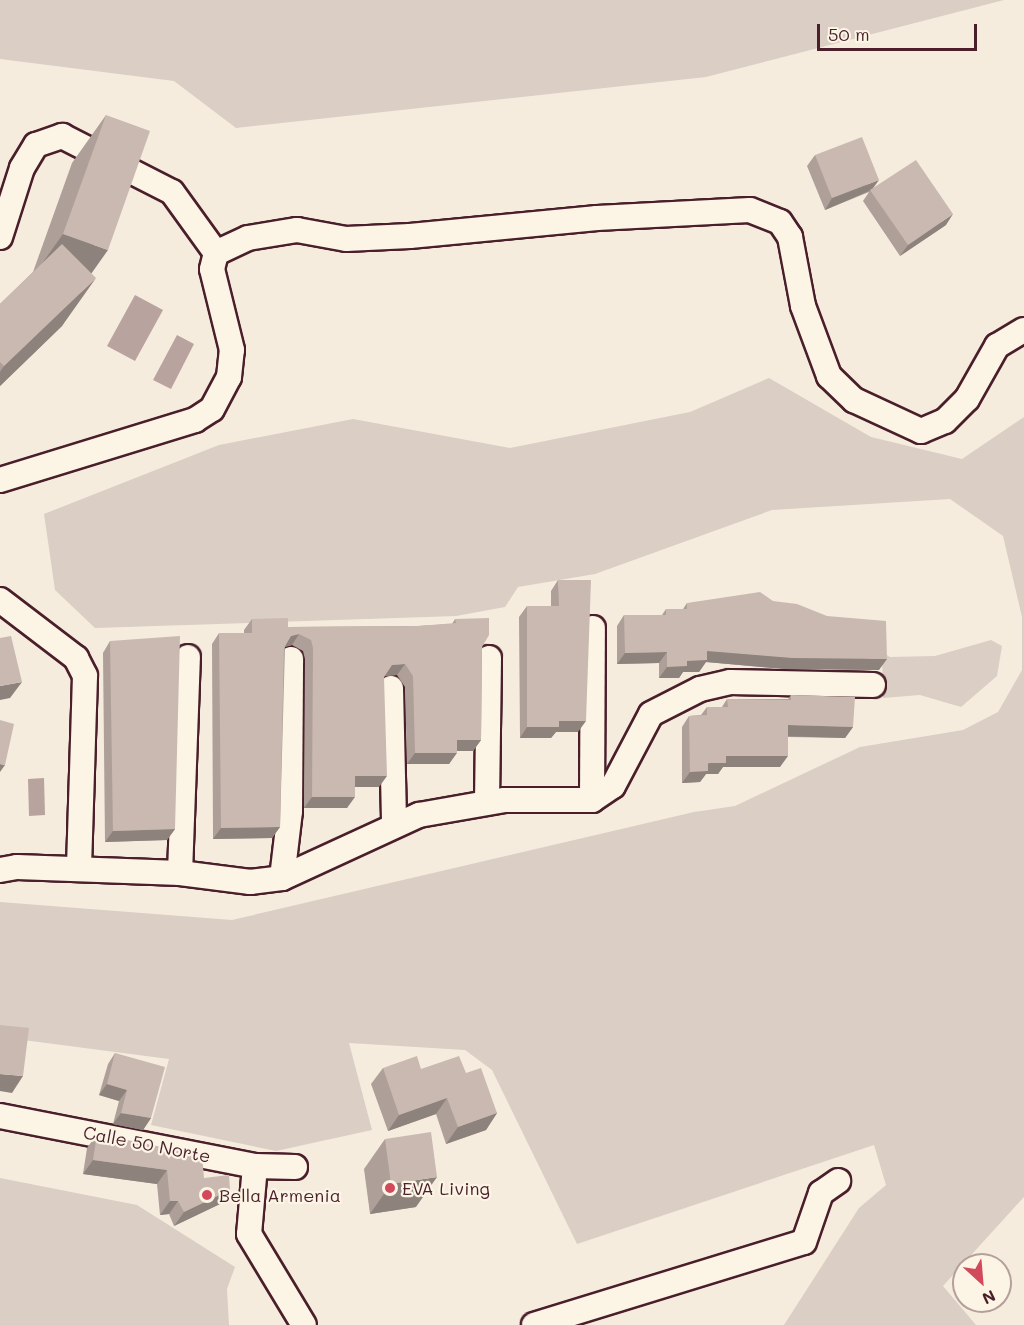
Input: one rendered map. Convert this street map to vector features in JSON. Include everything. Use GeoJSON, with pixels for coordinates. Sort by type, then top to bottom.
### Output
{"type":"FeatureCollection","features":[{"type":"Feature","properties":{"kind":"street"},"geometry":{"type":"LineString","coordinates":[[0,237],[22,168],[36,145],[62,136],[172,192],[216,253],[212,269],[232,350],[230,377],[212,409],[195,420],[0,480]]}},
{"type":"Feature","properties":{"kind":"street"},"geometry":{"type":"LineString","coordinates":[[216,253],[248,238],[297,230],[346,239],[410,236],[597,218],[750,210],[780,222],[790,237],[803,306],[829,376],[854,400],[921,431],[945,421],[967,399],[997,346],[1024,330]]}},
{"type":"Feature","properties":{"kind":"street"},"geometry":{"type":"LineString","coordinates":[[0,600],[76,658],[85,676],[79,869]]}},
{"type":"Feature","properties":{"kind":"street"},"geometry":{"type":"LineString","coordinates":[[592,800],[593,628]]}},
{"type":"Feature","properties":{"kind":"street"},"geometry":{"type":"LineString","coordinates":[[180,873],[188,657]]}},
{"type":"Feature","properties":{"kind":"street"},"geometry":{"type":"LineString","coordinates":[[487,802],[489,658]]}},
{"type":"Feature","properties":{"kind":"street"},"geometry":{"type":"LineString","coordinates":[[282,878],[290,811],[291,659]]}},
{"type":"Feature","properties":{"kind":"street"},"geometry":{"type":"LineString","coordinates":[[0,870],[79,869],[180,873],[250,882],[282,878],[393,824],[419,815],[487,802],[592,800],[613,786],[651,714],[700,689],[730,682],[873,685]]}},
{"type":"Feature","properties":{"kind":"street"},"geometry":{"type":"LineString","coordinates":[[391,688],[393,824]]}},
{"type":"Feature","properties":{"kind":"street","name":"Calle 50 Norte"},"geometry":{"type":"LineString","coordinates":[[0,1116],[255,1166],[295,1167]]}},
{"type":"Feature","properties":{"kind":"street"},"geometry":{"type":"LineString","coordinates":[[255,1166],[249,1234],[304,1325]]}},
{"type":"Feature","properties":{"kind":"street"},"geometry":{"type":"LineString","coordinates":[[545,1323],[804,1242],[821,1193],[838,1181]]}},
{"type":"Feature","properties":{"kind":"shaded area"},"geometry":{"type":"Polygon","coordinates":[[[0,0],[1004,0],[706,77],[236,128],[174,81],[0,59],[0,0]]]}},
{"type":"Feature","properties":{"kind":"shaded area"},"geometry":{"type":"Polygon","coordinates":[[[135,295],[163,310],[135,361],[107,346],[135,295]]]}},
{"type":"Feature","properties":{"kind":"shaded area"},"geometry":{"type":"Polygon","coordinates":[[[177,335],[194,344],[171,389],[153,380],[177,335]]]}},
{"type":"Feature","properties":{"kind":"shaded area"},"geometry":{"type":"Polygon","coordinates":[[[769,378],[871,437],[962,459],[1024,417],[1024,1197],[973,1253],[952,1253],[952,1276],[943,1286],[952,1297],[952,1313],[966,1313],[976,1325],[784,1325],[859,1208],[886,1185],[874,1145],[577,1244],[492,1070],[465,1050],[349,1043],[372,1130],[276,1151],[151,1125],[169,1059],[0,1037],[0,902],[232,920],[694,812],[735,806],[860,747],[963,730],[998,712],[1022,670],[1022,617],[1003,536],[950,499],[772,510],[595,574],[518,587],[505,607],[456,616],[95,628],[55,590],[44,514],[219,445],[353,419],[510,448],[690,412],[769,378]]]}},
{"type":"Feature","properties":{"kind":"shaded area"},"geometry":{"type":"Polygon","coordinates":[[[991,640],[1002,646],[997,676],[961,707],[920,695],[883,698],[882,652],[890,657],[935,656],[991,640]]]}},
{"type":"Feature","properties":{"kind":"shaded area"},"geometry":{"type":"Polygon","coordinates":[[[44,778],[45,815],[29,816],[28,779],[44,778]]]}},
{"type":"Feature","properties":{"kind":"shaded area"},"geometry":{"type":"Polygon","coordinates":[[[0,1178],[137,1205],[235,1267],[227,1289],[229,1325],[0,1325],[0,1178]]]}},
{"type":"Feature","properties":{"kind":"building"},"geometry":{"type":"Polygon","coordinates":[[[106,115],[150,131],[108,250],[63,234],[106,115]]]}},
{"type":"Feature","properties":{"kind":"building"},"geometry":{"type":"Polygon","coordinates":[[[862,137],[879,180],[832,198],[815,155],[862,137]]]}},
{"type":"Feature","properties":{"kind":"building"},"geometry":{"type":"Polygon","coordinates":[[[916,160],[953,214],[908,245],[870,190],[916,160]]]}},
{"type":"Feature","properties":{"kind":"building"},"geometry":{"type":"Polygon","coordinates":[[[62,244],[96,278],[4,366],[0,362],[0,304],[62,244]]]}},
{"type":"Feature","properties":{"kind":"building"},"geometry":{"type":"Polygon","coordinates":[[[558,580],[591,580],[586,721],[559,721],[559,727],[527,727],[527,606],[559,606],[558,580]]]}},
{"type":"Feature","properties":{"kind":"building"},"geometry":{"type":"Polygon","coordinates":[[[760,592],[773,601],[797,604],[827,616],[886,621],[887,659],[792,658],[707,651],[707,660],[687,661],[687,666],[667,667],[667,652],[625,653],[624,615],[666,615],[666,609],[687,609],[687,603],[760,592]]]}},
{"type":"Feature","properties":{"kind":"building"},"geometry":{"type":"Polygon","coordinates":[[[288,618],[288,627],[418,626],[456,623],[455,619],[489,618],[489,635],[482,647],[481,740],[457,740],[457,753],[415,753],[413,676],[405,664],[392,665],[384,677],[387,776],[355,776],[355,797],[312,797],[313,648],[311,640],[299,634],[291,636],[284,648],[280,827],[221,828],[219,633],[252,633],[252,619],[288,618]]]}},
{"type":"Feature","properties":{"kind":"building"},"geometry":{"type":"Polygon","coordinates":[[[11,636],[22,682],[0,686],[0,638],[11,636]]]}},
{"type":"Feature","properties":{"kind":"building"},"geometry":{"type":"Polygon","coordinates":[[[180,636],[175,829],[113,831],[110,641],[180,636]]]}},
{"type":"Feature","properties":{"kind":"building"},"geometry":{"type":"Polygon","coordinates":[[[791,695],[855,697],[853,727],[788,725],[788,756],[726,756],[726,763],[708,763],[708,771],[690,772],[689,716],[707,715],[707,707],[728,707],[727,699],[791,700],[791,695]]]}},
{"type":"Feature","properties":{"kind":"building"},"geometry":{"type":"Polygon","coordinates":[[[0,720],[14,724],[5,765],[0,764],[0,720]]]}},
{"type":"Feature","properties":{"kind":"building"},"geometry":{"type":"Polygon","coordinates":[[[0,1025],[29,1028],[23,1076],[0,1074],[0,1025]]]}},
{"type":"Feature","properties":{"kind":"building"},"geometry":{"type":"Polygon","coordinates":[[[115,1053],[165,1067],[151,1118],[121,1113],[127,1090],[107,1084],[115,1053]]]}},
{"type":"Feature","properties":{"kind":"building"},"geometry":{"type":"Polygon","coordinates":[[[417,1056],[421,1069],[459,1056],[466,1073],[481,1068],[497,1113],[458,1127],[447,1098],[399,1115],[383,1068],[417,1056]]]}},
{"type":"Feature","properties":{"kind":"building"},"geometry":{"type":"Polygon","coordinates":[[[431,1132],[437,1177],[391,1184],[385,1139],[431,1132]]]}},
{"type":"Feature","properties":{"kind":"building"},"geometry":{"type":"Polygon","coordinates":[[[97,1134],[202,1155],[204,1178],[229,1175],[230,1190],[184,1212],[178,1201],[170,1201],[167,1170],[93,1160],[97,1134]]]}},
{"type":"Feature","properties":{"kind":"place","name":"EVA Living"},"geometry":{"type":"Point","coordinates":[390,1188]}},
{"type":"Feature","properties":{"kind":"place","name":"Bella Armenia"},"geometry":{"type":"Point","coordinates":[207,1195]}}]}
